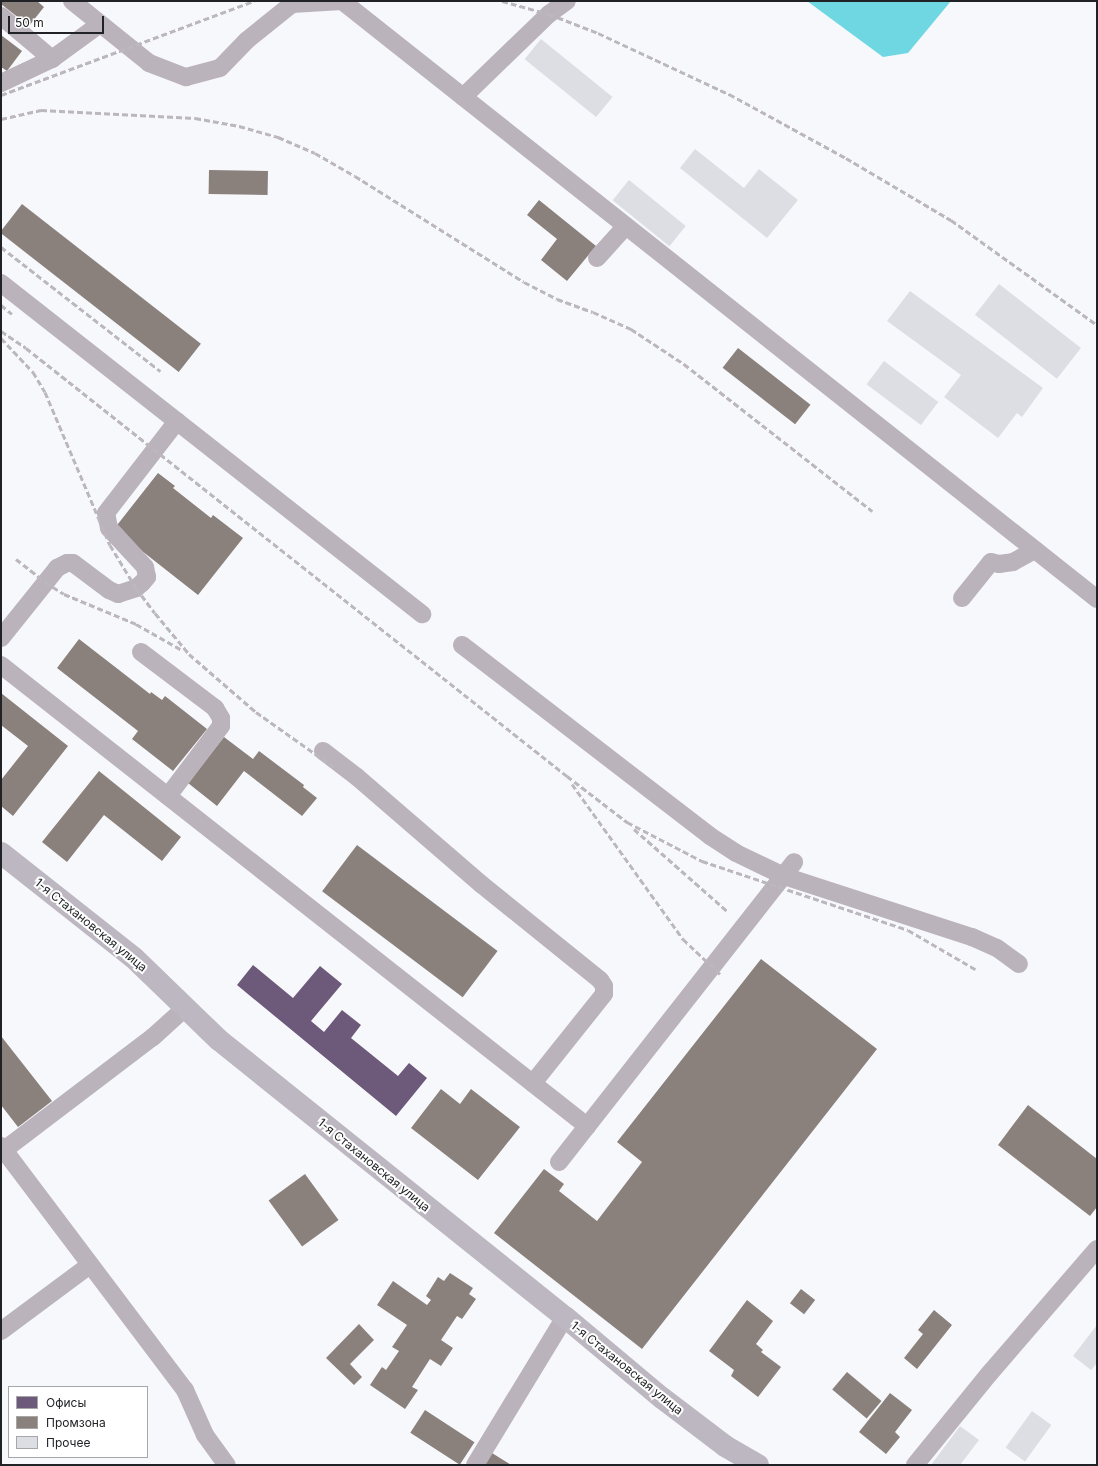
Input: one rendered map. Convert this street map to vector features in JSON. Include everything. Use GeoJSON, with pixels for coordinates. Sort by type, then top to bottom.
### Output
{"type":"FeatureCollection","features":[{"type":"Feature","properties":{"kind":"main road","name":"1-я Стахановская улица"},"geometry":{"type":"LineString","coordinates":[[1,853],[112,939],[134,958],[219,1040],[565,1317],[662,1398],[725,1446],[758,1465]]}},
{"type":"Feature","properties":{"kind":"lane"},"geometry":{"type":"LineString","coordinates":[[72,1],[149,63],[186,77],[220,68],[246,41],[292,4],[342,1],[625,227],[1097,599]]}},
{"type":"Feature","properties":{"kind":"lane"},"geometry":{"type":"LineString","coordinates":[[463,97],[549,14],[567,1]]}},
{"type":"Feature","properties":{"kind":"lane"},"geometry":{"type":"LineString","coordinates":[[1,16],[52,59]]}},
{"type":"Feature","properties":{"kind":"lane"},"geometry":{"type":"LineString","coordinates":[[1,83],[52,59],[100,24]]}},
{"type":"Feature","properties":{"kind":"lane"},"geometry":{"type":"LineString","coordinates":[[597,258],[625,227]]}},
{"type":"Feature","properties":{"kind":"lane"},"geometry":{"type":"LineString","coordinates":[[1,283],[422,614]]}},
{"type":"Feature","properties":{"kind":"lane"},"geometry":{"type":"LineString","coordinates":[[1,638],[57,568],[67,563],[73,563],[109,590],[118,594],[136,588],[147,577],[145,567],[109,528],[106,513],[177,421]]}},
{"type":"Feature","properties":{"kind":"lane"},"geometry":{"type":"LineString","coordinates":[[962,598],[991,562],[999,564],[1013,562],[1035,550]]}},
{"type":"Feature","properties":{"kind":"lane"},"geometry":{"type":"LineString","coordinates":[[462,645],[710,836],[742,856],[789,869],[972,937],[997,948],[1019,964]]}},
{"type":"Feature","properties":{"kind":"lane"},"geometry":{"type":"LineString","coordinates":[[141,652],[215,708],[221,718],[221,726],[168,796]]}},
{"type":"Feature","properties":{"kind":"lane"},"geometry":{"type":"LineString","coordinates":[[1,664],[587,1126]]}},
{"type":"Feature","properties":{"kind":"lane"},"geometry":{"type":"LineString","coordinates":[[323,751],[357,777],[481,884],[600,980],[604,986],[604,994],[533,1083]]}},
{"type":"Feature","properties":{"kind":"lane"},"geometry":{"type":"LineString","coordinates":[[559,1162],[789,869]]}},
{"type":"Feature","properties":{"kind":"lane"},"geometry":{"type":"LineString","coordinates":[[185,1008],[153,1037],[3,1148],[185,1390],[205,1435],[227,1465]]}},
{"type":"Feature","properties":{"kind":"lane"},"geometry":{"type":"LineString","coordinates":[[916,1465],[989,1374],[1097,1250]]}},
{"type":"Feature","properties":{"kind":"lane"},"geometry":{"type":"LineString","coordinates":[[1,1331],[90,1265]]}},
{"type":"Feature","properties":{"kind":"lane"},"geometry":{"type":"LineString","coordinates":[[476,1465],[565,1317]]}},
{"type":"Feature","properties":{"kind":"water"},"geometry":{"type":"Polygon","coordinates":[[[807,1],[951,1],[908,53],[883,57],[807,1]]]}},
{"type":"Feature","properties":{"kind":"building: Офисы"},"geometry":{"type":"Polygon","coordinates":[[[253,965],[293,998],[320,966],[342,984],[311,1021],[324,1032],[342,1010],[361,1025],[351,1038],[398,1076],[409,1063],[427,1078],[396,1116],[237,985],[253,965]]]}},
{"type":"Feature","properties":{"kind":"building: Промзона"},"geometry":{"type":"Polygon","coordinates":[[[1,1],[37,1],[44,7],[29,26],[1,4],[1,1]]]}},
{"type":"Feature","properties":{"kind":"building: Промзона"},"geometry":{"type":"Polygon","coordinates":[[[1,35],[22,51],[7,71],[1,67],[1,35]]]}},
{"type":"Feature","properties":{"kind":"building: Промзона"},"geometry":{"type":"Polygon","coordinates":[[[209,170],[268,171],[268,195],[209,194],[209,170]]]}},
{"type":"Feature","properties":{"kind":"building: Промзона"},"geometry":{"type":"Polygon","coordinates":[[[539,200],[596,246],[567,281],[541,260],[557,239],[527,215],[539,200]]]}},
{"type":"Feature","properties":{"kind":"building: Промзона"},"geometry":{"type":"Polygon","coordinates":[[[22,204],[201,344],[179,372],[1,233],[1,231],[22,204]]]}},
{"type":"Feature","properties":{"kind":"building: Промзона"},"geometry":{"type":"Polygon","coordinates":[[[738,348],[810,405],[795,424],[723,368],[738,348]]]}},
{"type":"Feature","properties":{"kind":"building: Промзона"},"geometry":{"type":"Polygon","coordinates":[[[158,473],[175,486],[173,488],[211,518],[213,515],[243,538],[198,595],[114,529],[158,473]]]}},
{"type":"Feature","properties":{"kind":"building: Промзона"},"geometry":{"type":"Polygon","coordinates":[[[79,639],[150,694],[151,692],[162,700],[165,696],[207,729],[173,771],[132,739],[138,731],[57,668],[79,639]]]}},
{"type":"Feature","properties":{"kind":"building: Промзона"},"geometry":{"type":"Polygon","coordinates":[[[1,693],[68,746],[13,816],[1,806],[1,780],[28,746],[1,725],[1,693]]]}},
{"type":"Feature","properties":{"kind":"building: Промзона"},"geometry":{"type":"Polygon","coordinates":[[[224,737],[253,759],[259,751],[304,785],[303,787],[317,798],[302,816],[244,771],[217,806],[188,783],[224,737]]]}},
{"type":"Feature","properties":{"kind":"building: Промзона"},"geometry":{"type":"Polygon","coordinates":[[[99,771],[181,837],[162,861],[104,815],[67,862],[42,842],[99,771]]]}},
{"type":"Feature","properties":{"kind":"building: Промзона"},"geometry":{"type":"Polygon","coordinates":[[[357,845],[498,951],[463,997],[322,891],[357,845]]]}},
{"type":"Feature","properties":{"kind":"building: Промзона"},"geometry":{"type":"Polygon","coordinates":[[[761,959],[877,1049],[642,1349],[494,1233],[544,1169],[564,1184],[559,1191],[597,1221],[642,1162],[617,1142],[761,959]]]}},
{"type":"Feature","properties":{"kind":"building: Промзона"},"geometry":{"type":"Polygon","coordinates":[[[1,1036],[52,1101],[18,1127],[1,1105],[1,1036]]]}},
{"type":"Feature","properties":{"kind":"building: Промзона"},"geometry":{"type":"Polygon","coordinates":[[[441,1089],[460,1104],[471,1089],[520,1127],[478,1180],[411,1128],[441,1089]]]}},
{"type":"Feature","properties":{"kind":"building: Промзона"},"geometry":{"type":"Polygon","coordinates":[[[1028,1105],[1097,1159],[1097,1207],[1090,1216],[998,1145],[1028,1105]]]}},
{"type":"Feature","properties":{"kind":"building: Промзона"},"geometry":{"type":"Polygon","coordinates":[[[305,1174],[339,1220],[302,1247],[269,1200],[305,1174]]]}},
{"type":"Feature","properties":{"kind":"building: Промзона"},"geometry":{"type":"Polygon","coordinates":[[[450,1273],[473,1288],[469,1294],[476,1299],[462,1319],[457,1316],[441,1340],[453,1348],[441,1366],[430,1359],[412,1387],[418,1390],[405,1409],[370,1385],[382,1367],[386,1370],[399,1351],[392,1347],[407,1325],[377,1305],[393,1281],[427,1305],[431,1300],[426,1296],[438,1277],[444,1281],[450,1273]]]}},
{"type":"Feature","properties":{"kind":"building: Промзона"},"geometry":{"type":"Polygon","coordinates":[[[801,1289],[815,1300],[804,1314],[790,1303],[801,1289]]]}},
{"type":"Feature","properties":{"kind":"building: Промзона"},"geometry":{"type":"Polygon","coordinates":[[[747,1300],[773,1321],[756,1344],[763,1350],[761,1352],[781,1367],[758,1397],[731,1376],[734,1370],[709,1351],[747,1300]]]}},
{"type":"Feature","properties":{"kind":"building: Промзона"},"geometry":{"type":"Polygon","coordinates":[[[934,1310],[952,1325],[917,1369],[904,1358],[923,1334],[918,1330],[934,1310]]]}},
{"type":"Feature","properties":{"kind":"building: Промзона"},"geometry":{"type":"Polygon","coordinates":[[[359,1324],[374,1340],[350,1364],[362,1377],[354,1385],[326,1358],[359,1324]]]}},
{"type":"Feature","properties":{"kind":"building: Промзона"},"geometry":{"type":"Polygon","coordinates":[[[847,1372],[881,1401],[867,1419],[832,1390],[847,1372]]]}},
{"type":"Feature","properties":{"kind":"building: Промзона"},"geometry":{"type":"Polygon","coordinates":[[[890,1393],[912,1410],[895,1432],[900,1437],[886,1454],[859,1432],[890,1393]]]}},
{"type":"Feature","properties":{"kind":"building: Промзона"},"geometry":{"type":"Polygon","coordinates":[[[425,1410],[474,1442],[460,1465],[410,1433],[425,1410]]]}},
{"type":"Feature","properties":{"kind":"building: Промзона"},"geometry":{"type":"Polygon","coordinates":[[[492,1453],[511,1465],[484,1465],[492,1453]]]}},
{"type":"Feature","properties":{"kind":"building: Прочее"},"geometry":{"type":"Polygon","coordinates":[[[541,39],[612,97],[596,117],[525,59],[541,39]]]}},
{"type":"Feature","properties":{"kind":"building: Прочее"},"geometry":{"type":"Polygon","coordinates":[[[695,149],[744,188],[759,169],[798,200],[767,238],[680,168],[695,149]]]}},
{"type":"Feature","properties":{"kind":"building: Прочее"},"geometry":{"type":"Polygon","coordinates":[[[629,180],[686,226],[669,246],[613,200],[629,180]]]}},
{"type":"Feature","properties":{"kind":"building: Прочее"},"geometry":{"type":"Polygon","coordinates":[[[999,284],[1081,348],[1057,379],[975,315],[999,284]]]}},
{"type":"Feature","properties":{"kind":"building: Прочее"},"geometry":{"type":"Polygon","coordinates":[[[910,291],[1043,388],[1022,417],[1017,413],[998,438],[944,397],[961,375],[887,321],[910,291]]]}},
{"type":"Feature","properties":{"kind":"building: Прочее"},"geometry":{"type":"Polygon","coordinates":[[[884,361],[938,402],[921,425],[867,384],[884,361]]]}},
{"type":"Feature","properties":{"kind":"building: Прочее"},"geometry":{"type":"Polygon","coordinates":[[[1097,1325],[1097,1363],[1091,1370],[1073,1356],[1097,1325]]]}},
{"type":"Feature","properties":{"kind":"building: Прочее"},"geometry":{"type":"Polygon","coordinates":[[[1032,1411],[1051,1425],[1025,1462],[1006,1447],[1032,1411]]]}},
{"type":"Feature","properties":{"kind":"building: Прочее"},"geometry":{"type":"Polygon","coordinates":[[[960,1426],[979,1440],[960,1465],[931,1465],[960,1426]]]}},
{"type":"Feature","properties":{"kind":"railway"},"geometry":{"type":"LineString","coordinates":[[1,95],[254,1]]}},
{"type":"Feature","properties":{"kind":"railway"},"geometry":{"type":"LineString","coordinates":[[502,1],[549,14],[598,33],[729,94],[846,158],[951,220],[1097,325]]}},
{"type":"Feature","properties":{"kind":"railway"},"geometry":{"type":"LineString","coordinates":[[1,119],[41,110],[195,118],[239,126],[278,137],[315,153],[355,176],[524,282],[557,299],[593,312],[631,329],[684,364],[872,511]]}},
{"type":"Feature","properties":{"kind":"railway"},"geometry":{"type":"LineString","coordinates":[[1,247],[160,371]]}},
{"type":"Feature","properties":{"kind":"railway"},"geometry":{"type":"LineString","coordinates":[[1,305],[12,314]]}},
{"type":"Feature","properties":{"kind":"railway"},"geometry":{"type":"LineString","coordinates":[[1,331],[26,348],[627,822],[702,861],[908,930],[975,969]]}},
{"type":"Feature","properties":{"kind":"railway"},"geometry":{"type":"LineString","coordinates":[[1,338],[33,372],[45,392],[110,545],[136,588],[155,613],[189,654],[256,712],[334,767]]}},
{"type":"Feature","properties":{"kind":"railway"},"geometry":{"type":"LineString","coordinates":[[16,559],[45,582],[64,594],[136,624],[182,650]]}},
{"type":"Feature","properties":{"kind":"railway"},"geometry":{"type":"LineString","coordinates":[[572,784],[683,939],[720,974]]}},
{"type":"Feature","properties":{"kind":"railway"},"geometry":{"type":"LineString","coordinates":[[634,829],[728,912]]}}]}
